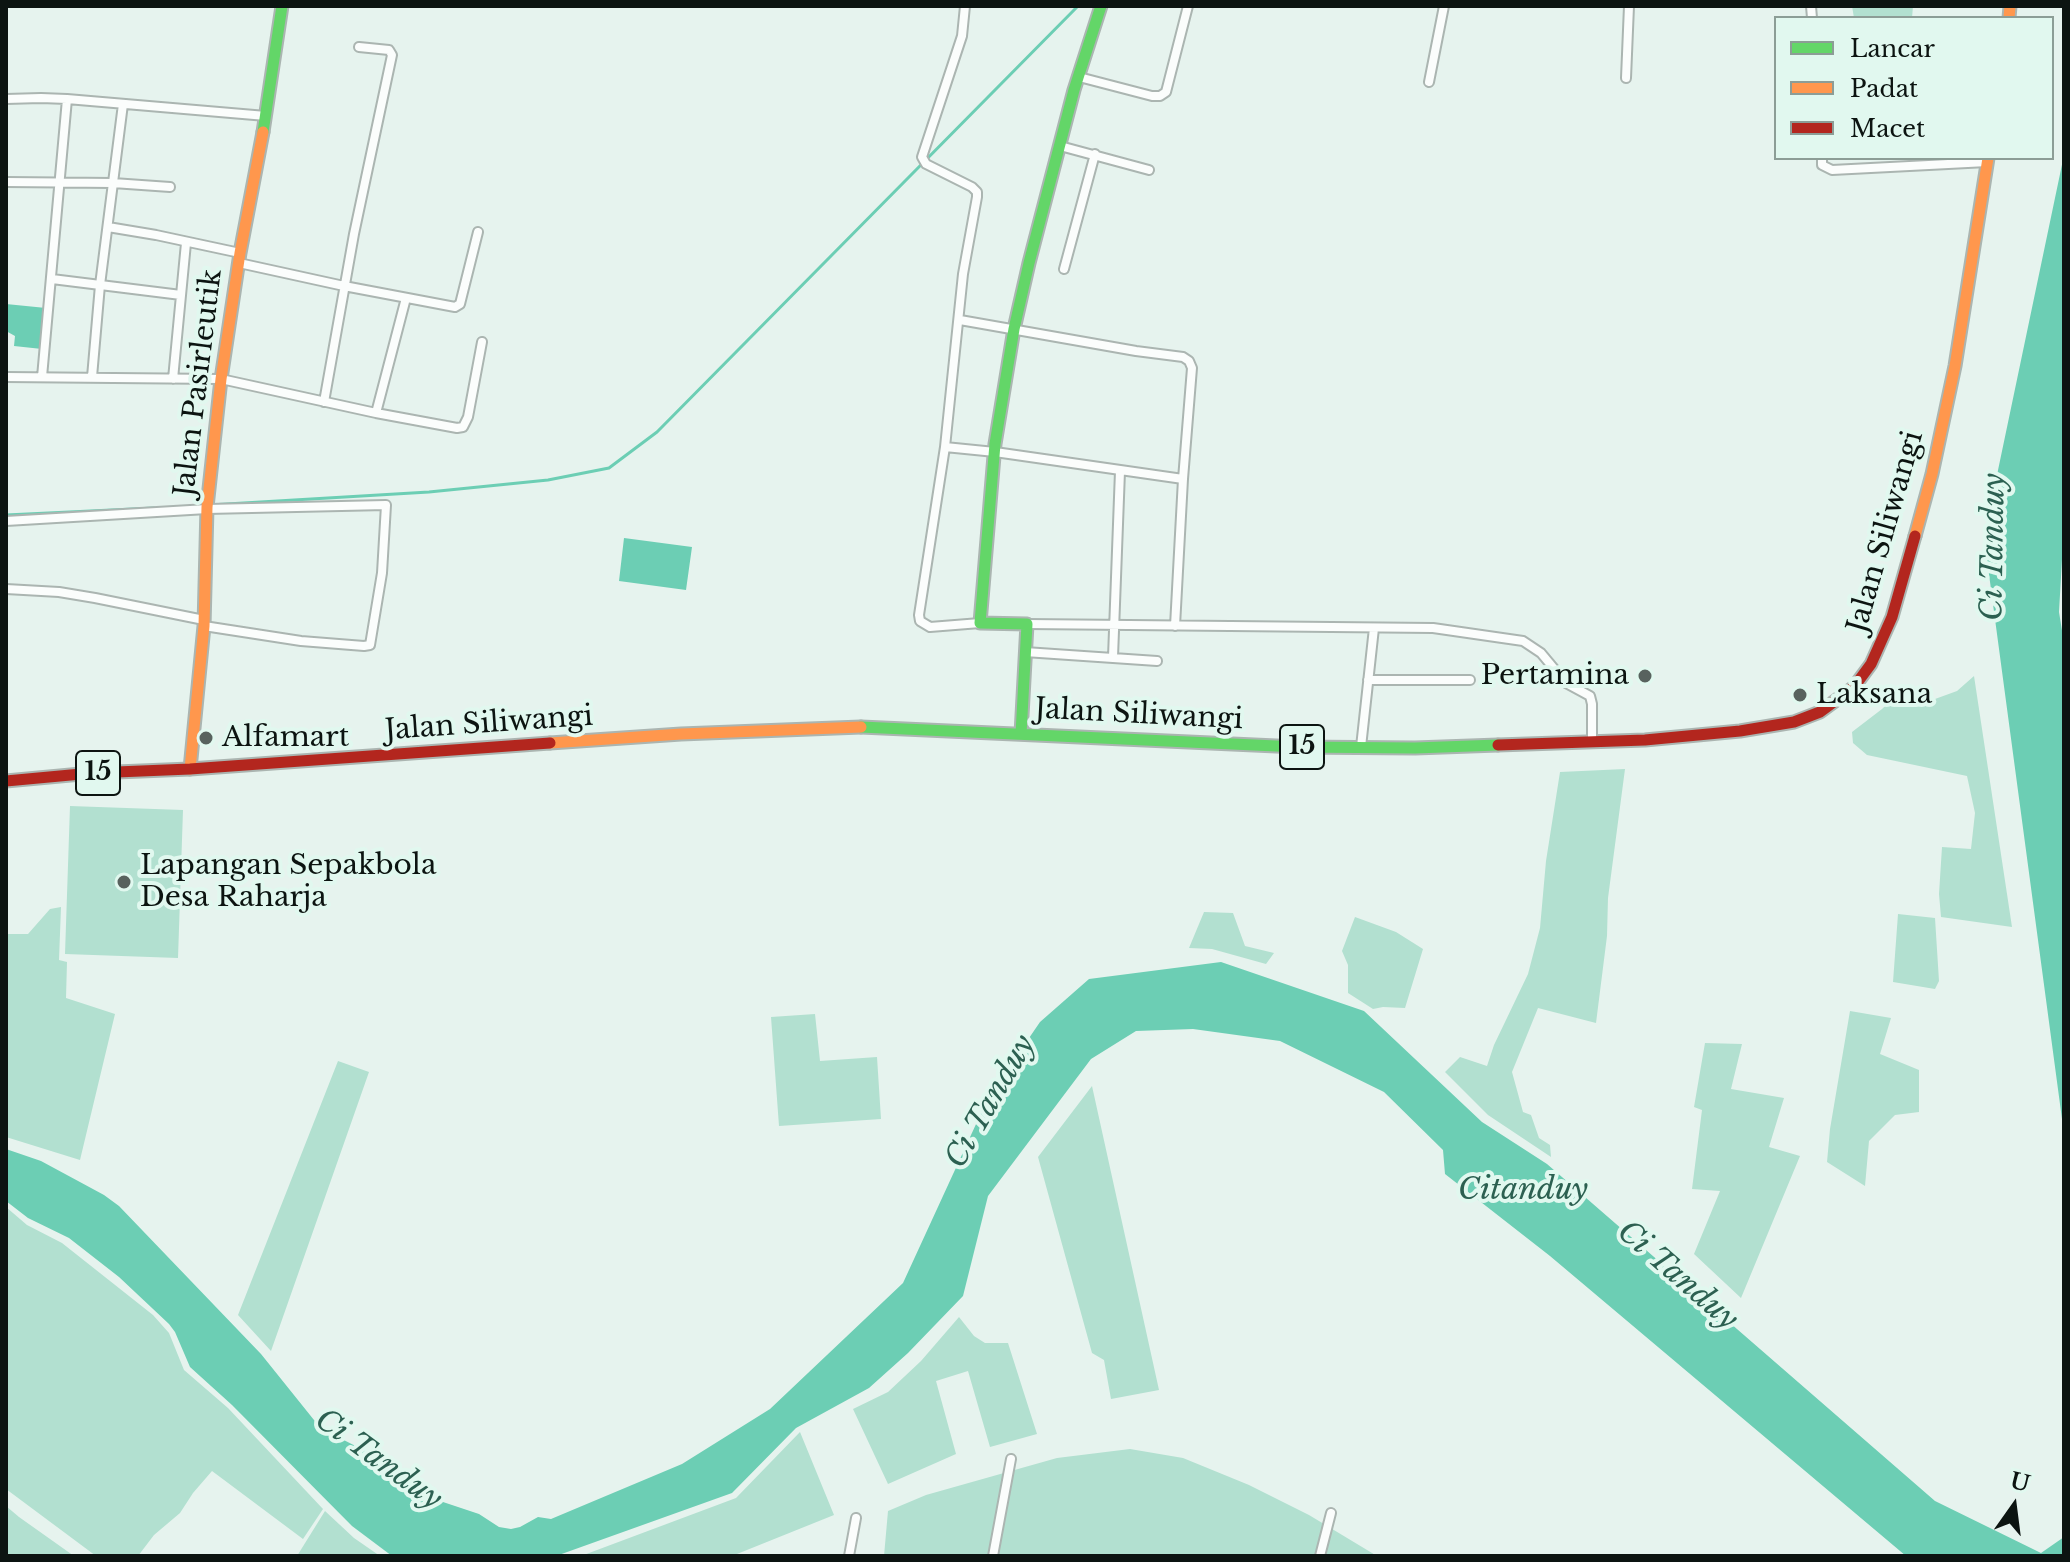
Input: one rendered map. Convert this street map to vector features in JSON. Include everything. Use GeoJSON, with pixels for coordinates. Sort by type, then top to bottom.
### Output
{"type":"FeatureCollection","features":[{"type":"Feature","properties":{"kind":"main road","name":"Jalan Pasirleutik"},"geometry":{"type":"LineString","coordinates":[[190,769],[204,623],[207,504],[221,379],[282,6]]}},
{"type":"Feature","properties":{"kind":"main road"},"geometry":{"type":"LineString","coordinates":[[1021,734],[1027,624],[980,623],[995,452],[1014,329],[1060,146],[1101,6]]}},
{"type":"Feature","properties":{"kind":"main road","name":"Jalan Siliwangi"},"geometry":{"type":"LineString","coordinates":[[6,781],[844,726],[1298,747],[1415,748],[1634,740],[1740,731],[1794,722],[1820,712],[1854,687],[1871,664],[1892,617],[1932,474],[1955,366],[1988,160]]}},
{"type":"Feature","properties":{"kind":"street"},"geometry":{"type":"LineString","coordinates":[[965,6],[962,36],[924,161],[972,187],[977,197],[963,274],[945,447],[919,615],[920,621],[930,627],[980,623]]}},
{"type":"Feature","properties":{"kind":"street"},"geometry":{"type":"LineString","coordinates":[[1079,77],[1160,96],[1166,92],[1188,6]]}},
{"type":"Feature","properties":{"kind":"street"},"geometry":{"type":"LineString","coordinates":[[1429,82],[1444,6]]}},
{"type":"Feature","properties":{"kind":"street"},"geometry":{"type":"LineString","coordinates":[[1626,78],[1629,6]]}},
{"type":"Feature","properties":{"kind":"street"},"geometry":{"type":"LineString","coordinates":[[1997,6],[2010,11]]}},
{"type":"Feature","properties":{"kind":"street"},"geometry":{"type":"LineString","coordinates":[[324,402],[344,286],[392,55],[389,50],[359,47]]}},
{"type":"Feature","properties":{"kind":"street"},"geometry":{"type":"LineString","coordinates":[[6,99],[67,99],[266,116]]}},
{"type":"Feature","properties":{"kind":"street"},"geometry":{"type":"LineString","coordinates":[[42,377],[67,99]]}},
{"type":"Feature","properties":{"kind":"street"},"geometry":{"type":"LineString","coordinates":[[92,377],[100,285],[123,104]]}},
{"type":"Feature","properties":{"kind":"street"},"geometry":{"type":"LineString","coordinates":[[1060,146],[1149,170]]}},
{"type":"Feature","properties":{"kind":"street"},"geometry":{"type":"LineString","coordinates":[[1064,269],[1095,154]]}},
{"type":"Feature","properties":{"kind":"street"},"geometry":{"type":"LineString","coordinates":[[1822,160],[1822,165],[1832,170],[1988,160]]}},
{"type":"Feature","properties":{"kind":"street"},"geometry":{"type":"LineString","coordinates":[[6,182],[170,187]]}},
{"type":"Feature","properties":{"kind":"street"},"geometry":{"type":"LineString","coordinates":[[108,227],[156,235],[344,286],[452,307],[458,306],[478,232]]}},
{"type":"Feature","properties":{"kind":"street"},"geometry":{"type":"LineString","coordinates":[[173,379],[186,243]]}},
{"type":"Feature","properties":{"kind":"street"},"geometry":{"type":"LineString","coordinates":[[52,279],[181,295]]}},
{"type":"Feature","properties":{"kind":"street"},"geometry":{"type":"LineString","coordinates":[[376,413],[406,298]]}},
{"type":"Feature","properties":{"kind":"street"},"geometry":{"type":"LineString","coordinates":[[960,320],[1183,357],[1189,361],[1192,368],[1175,626]]}},
{"type":"Feature","properties":{"kind":"street"},"geometry":{"type":"LineString","coordinates":[[6,377],[221,379],[457,428],[463,427],[468,417],[482,342]]}},
{"type":"Feature","properties":{"kind":"street"},"geometry":{"type":"LineString","coordinates":[[945,447],[1183,479]]}},
{"type":"Feature","properties":{"kind":"street"},"geometry":{"type":"LineString","coordinates":[[1113,657],[1120,471]]}},
{"type":"Feature","properties":{"kind":"street"},"geometry":{"type":"LineString","coordinates":[[6,521],[207,504],[386,505],[382,573],[370,645],[301,641],[95,598],[6,589]]}},
{"type":"Feature","properties":{"kind":"street"},"geometry":{"type":"LineString","coordinates":[[1027,624],[1433,628],[1523,641],[1541,653],[1566,683],[1590,696],[1592,741]]}},
{"type":"Feature","properties":{"kind":"street"},"geometry":{"type":"LineString","coordinates":[[1361,747],[1374,628]]}},
{"type":"Feature","properties":{"kind":"street"},"geometry":{"type":"LineString","coordinates":[[1025,652],[1157,661]]}},
{"type":"Feature","properties":{"kind":"street"},"geometry":{"type":"LineString","coordinates":[[1368,680],[1470,680]]}},
{"type":"Feature","properties":{"kind":"street"},"geometry":{"type":"LineString","coordinates":[[993,1556],[1011,1459]]}},
{"type":"Feature","properties":{"kind":"street"},"geometry":{"type":"LineString","coordinates":[[1320,1556],[1331,1513]]}},
{"type":"Feature","properties":{"kind":"street"},"geometry":{"type":"LineString","coordinates":[[849,1556],[856,1518]]}},
{"type":"Feature","properties":{"kind":"shaded area"},"geometry":{"type":"Polygon","coordinates":[[[1852,6],[1913,6],[1912,16],[1854,16],[1852,6]]]}},
{"type":"Feature","properties":{"kind":"shaded area"},"geometry":{"type":"Polygon","coordinates":[[[1974,676],[2012,927],[1941,917],[1942,847],[1971,849],[1975,813],[1967,776],[1867,755],[1853,743],[1852,732],[1900,692],[1914,700],[1935,699],[1957,691],[1974,676]]]}},
{"type":"Feature","properties":{"kind":"shaded area"},"geometry":{"type":"Polygon","coordinates":[[[1625,769],[1596,1023],[1538,1008],[1512,1072],[1523,1112],[1531,1115],[1539,1138],[1550,1145],[1551,1157],[1488,1115],[1445,1072],[1460,1057],[1487,1066],[1528,974],[1540,928],[1546,861],[1560,772],[1625,769]]]}},
{"type":"Feature","properties":{"kind":"shaded area","name":"Lapangan Sepakbola Desa Raharja"},"geometry":{"type":"Polygon","coordinates":[[[70,806],[183,810],[178,958],[65,954],[70,806]]]}},
{"type":"Feature","properties":{"kind":"shaded area"},"geometry":{"type":"Polygon","coordinates":[[[61,907],[59,960],[67,962],[66,998],[115,1014],[80,1160],[6,1137],[6,934],[28,934],[50,909],[61,907]]]}},
{"type":"Feature","properties":{"kind":"shaded area"},"geometry":{"type":"Polygon","coordinates":[[[1204,912],[1233,913],[1245,946],[1274,953],[1266,964],[1212,949],[1189,948],[1204,912]]]}},
{"type":"Feature","properties":{"kind":"shaded area"},"geometry":{"type":"Polygon","coordinates":[[[1898,914],[1935,918],[1939,981],[1935,989],[1893,982],[1898,914]]]}},
{"type":"Feature","properties":{"kind":"shaded area"},"geometry":{"type":"Polygon","coordinates":[[[1355,917],[1396,932],[1423,949],[1405,1008],[1373,1009],[1348,993],[1348,965],[1342,951],[1355,917]]]}},
{"type":"Feature","properties":{"kind":"shaded area"},"geometry":{"type":"Polygon","coordinates":[[[1850,1011],[1891,1018],[1880,1054],[1919,1070],[1919,1112],[1895,1115],[1869,1141],[1865,1186],[1827,1162],[1850,1011]]]}},
{"type":"Feature","properties":{"kind":"shaded area"},"geometry":{"type":"Polygon","coordinates":[[[815,1014],[820,1061],[877,1057],[881,1119],[779,1126],[771,1017],[815,1014]]]}},
{"type":"Feature","properties":{"kind":"shaded area"},"geometry":{"type":"Polygon","coordinates":[[[1705,1043],[1742,1044],[1731,1089],[1784,1098],[1769,1147],[1800,1156],[1741,1298],[1694,1254],[1720,1191],[1692,1189],[1702,1110],[1694,1107],[1705,1043]]]}},
{"type":"Feature","properties":{"kind":"shaded area"},"geometry":{"type":"Polygon","coordinates":[[[338,1061],[369,1072],[271,1351],[238,1315],[338,1061]]]}},
{"type":"Feature","properties":{"kind":"shaded area"},"geometry":{"type":"Polygon","coordinates":[[[1092,1086],[1159,1390],[1111,1399],[1104,1360],[1092,1353],[1038,1157],[1092,1086]]]}},
{"type":"Feature","properties":{"kind":"shaded area"},"geometry":{"type":"Polygon","coordinates":[[[6,1207],[27,1225],[62,1243],[153,1315],[169,1333],[184,1370],[228,1408],[323,1509],[303,1539],[212,1471],[180,1513],[154,1535],[138,1556],[96,1556],[6,1489],[6,1207]]]}},
{"type":"Feature","properties":{"kind":"shaded area"},"geometry":{"type":"Polygon","coordinates":[[[959,1317],[974,1336],[985,1343],[1008,1343],[1037,1434],[990,1447],[968,1371],[936,1381],[956,1454],[888,1484],[853,1409],[888,1392],[921,1361],[959,1317]]]}},
{"type":"Feature","properties":{"kind":"shaded area"},"geometry":{"type":"Polygon","coordinates":[[[800,1432],[834,1515],[732,1556],[581,1556],[736,1498],[800,1432]]]}},
{"type":"Feature","properties":{"kind":"shaded area"},"geometry":{"type":"Polygon","coordinates":[[[1130,1449],[1183,1458],[1249,1485],[1309,1515],[1377,1556],[884,1556],[888,1511],[926,1495],[1057,1458],[1130,1449]]]}},
{"type":"Feature","properties":{"kind":"shaded area"},"geometry":{"type":"Polygon","coordinates":[[[6,1506],[19,1517],[74,1556],[6,1556],[6,1506]]]}},
{"type":"Feature","properties":{"kind":"shaded area"},"geometry":{"type":"Polygon","coordinates":[[[325,1511],[354,1538],[380,1556],[297,1556],[325,1511]]]}},
{"type":"Feature","properties":{"kind":"water","name":"Ci Tanduy"},"geometry":{"type":"Polygon","coordinates":[[[2064,155],[2064,524],[2059,612],[2064,643],[2064,1134],[1984,537],[2064,155]]]}},
{"type":"Feature","properties":{"kind":"water"},"geometry":{"type":"Polygon","coordinates":[[[6,304],[46,308],[42,349],[14,346],[15,336],[6,331],[6,304]]]}},
{"type":"Feature","properties":{"kind":"water"},"geometry":{"type":"Polygon","coordinates":[[[624,538],[692,547],[686,590],[619,581],[624,538]]]}},
{"type":"Feature","properties":{"kind":"water","name":"Citanduy"},"geometry":{"type":"Polygon","coordinates":[[[1221,962],[1364,1011],[1482,1122],[1547,1164],[1935,1501],[2041,1553],[2064,1537],[2064,1556],[1906,1556],[1550,1256],[1445,1174],[1443,1150],[1384,1092],[1280,1041],[1193,1029],[1136,1031],[1091,1059],[988,1196],[963,1296],[908,1353],[869,1388],[796,1428],[732,1493],[556,1556],[392,1556],[352,1526],[190,1367],[169,1324],[119,1277],[69,1238],[28,1218],[6,1201],[6,1149],[41,1161],[104,1195],[119,1206],[261,1354],[326,1431],[389,1463],[408,1484],[424,1490],[434,1499],[479,1514],[499,1527],[511,1529],[538,1517],[551,1519],[682,1464],[770,1409],[903,1283],[988,1098],[1040,1022],[1089,979],[1221,962]]]}},
{"type":"Feature","properties":{"kind":"waterway"},"geometry":{"type":"LineString","coordinates":[[210,505],[429,492],[548,480],[609,468],[657,432],[1078,6]]}},
{"type":"Feature","properties":{"kind":"waterway"},"geometry":{"type":"LineString","coordinates":[[6,515],[154,508]]}},
{"type":"Feature","properties":{"kind":"traffic: fast"},"geometry":{"type":"LineString","coordinates":[[263,132],[282,6]]}},
{"type":"Feature","properties":{"kind":"traffic: fast"},"geometry":{"type":"LineString","coordinates":[[1021,734],[1027,624],[980,623],[995,444],[1014,329],[1029,263],[1074,90],[1101,6]]}},
{"type":"Feature","properties":{"kind":"traffic: fast"},"geometry":{"type":"LineString","coordinates":[[861,727],[1298,747],[1498,745]]}},
{"type":"Feature","properties":{"kind":"traffic: slow"},"geometry":{"type":"LineString","coordinates":[[2009,16],[2010,6]]}},
{"type":"Feature","properties":{"kind":"traffic: slow"},"geometry":{"type":"LineString","coordinates":[[190,769],[204,626],[207,507],[221,379],[263,132]]}},
{"type":"Feature","properties":{"kind":"traffic: slow"},"geometry":{"type":"LineString","coordinates":[[1915,536],[1955,366],[1988,160]]}},
{"type":"Feature","properties":{"kind":"traffic: slow"},"geometry":{"type":"LineString","coordinates":[[550,743],[861,727]]}},
{"type":"Feature","properties":{"kind":"traffic: jam"},"geometry":{"type":"LineString","coordinates":[[1498,745],[1645,740],[1740,731],[1794,722],[1820,712],[1854,687],[1871,664],[1892,617],[1915,536]]}},
{"type":"Feature","properties":{"kind":"traffic: jam"},"geometry":{"type":"LineString","coordinates":[[6,781],[550,743]]}},
{"type":"Feature","properties":{"kind":"place","name":"Pertamina"},"geometry":{"type":"Point","coordinates":[1645,676]}},
{"type":"Feature","properties":{"kind":"place","name":"Laksana"},"geometry":{"type":"Point","coordinates":[1800,695]}},
{"type":"Feature","properties":{"kind":"place","name":"Alfamart"},"geometry":{"type":"Point","coordinates":[206,738]}},
{"type":"Feature","properties":{"kind":"place","name":"Lapangan Sepakbola Desa Raharja"},"geometry":{"type":"Point","coordinates":[124,882]}}]}
